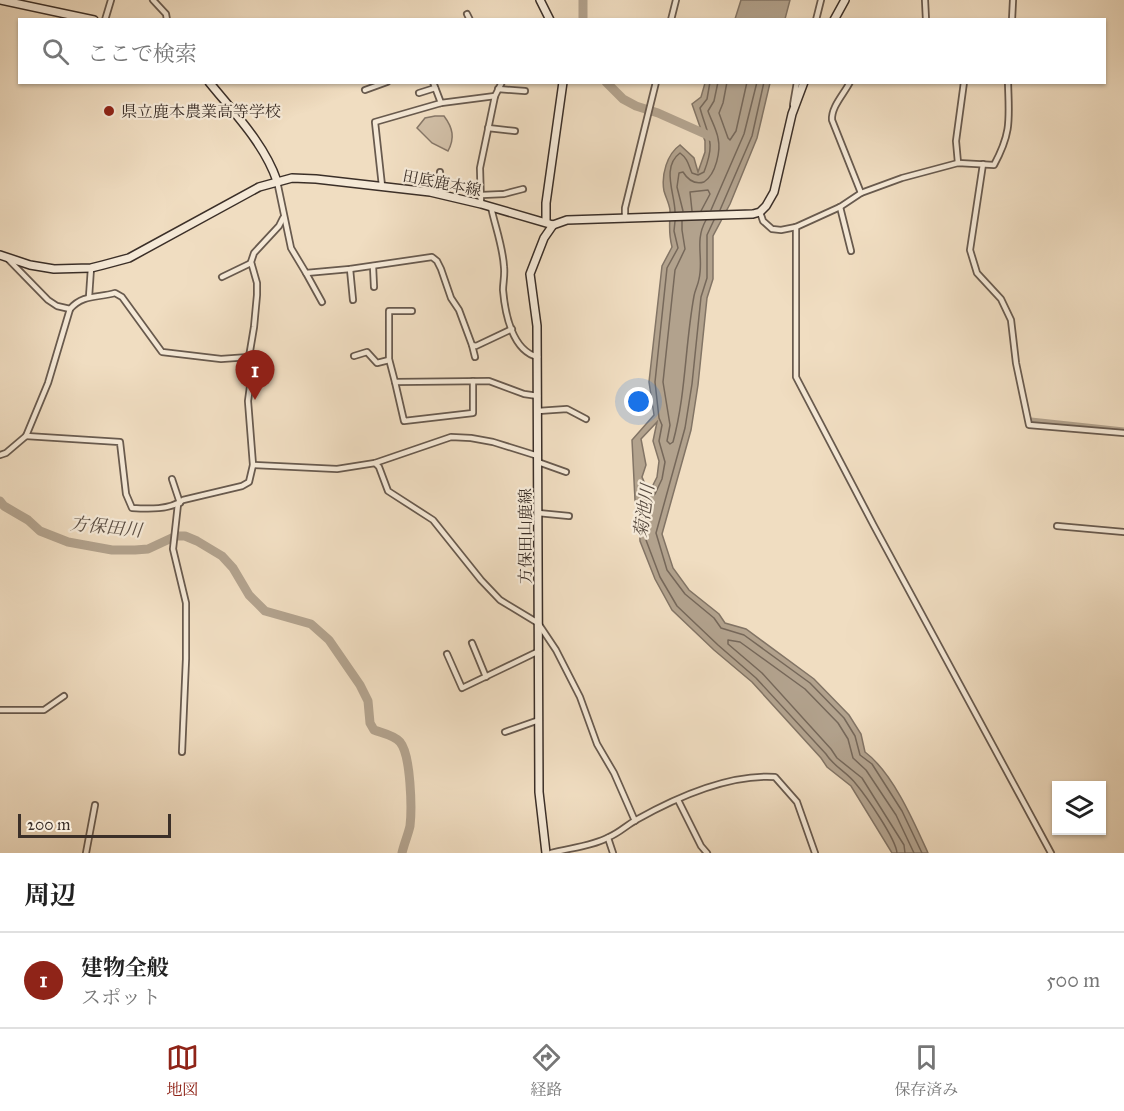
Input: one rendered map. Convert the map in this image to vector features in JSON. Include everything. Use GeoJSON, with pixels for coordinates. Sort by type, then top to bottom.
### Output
{"type":"FeatureCollection","features":[{"type":"Feature","properties":{"kind":"main road"},"geometry":{"type":"LineString","coordinates":[[0,0],[85,18]]}},
{"type":"Feature","properties":{"kind":"main road"},"geometry":{"type":"LineString","coordinates":[[540,0],[549,18]]}},
{"type":"Feature","properties":{"kind":"main road"},"geometry":{"type":"LineString","coordinates":[[835,18],[844,0]]}},
{"type":"Feature","properties":{"kind":"main road"},"geometry":{"type":"LineString","coordinates":[[211,84],[233,110],[270,162],[277,181]]}},
{"type":"Feature","properties":{"kind":"main road"},"geometry":{"type":"LineString","coordinates":[[550,224],[546,202],[563,84]]}},
{"type":"Feature","properties":{"kind":"main road"},"geometry":{"type":"LineString","coordinates":[[759,212],[766,206],[774,192],[792,114],[803,84]]}},
{"type":"Feature","properties":{"kind":"main road","name":"田底鹿本線"},"geometry":{"type":"LineString","coordinates":[[4,256],[30,265],[54,269],[91,268],[129,258],[247,192],[292,178],[441,194],[550,224],[567,220],[759,212]]}},
{"type":"Feature","properties":{"kind":"main road","name":"方保田山鹿線"},"geometry":{"type":"LineString","coordinates":[[546,853],[538,792],[538,357],[537,326],[530,274],[550,224]]}},
{"type":"Feature","properties":{"kind":"street"},"geometry":{"type":"LineString","coordinates":[[106,18],[111,0]]}},
{"type":"Feature","properties":{"kind":"street"},"geometry":{"type":"LineString","coordinates":[[153,0],[166,14],[167,18]]}},
{"type":"Feature","properties":{"kind":"street"},"geometry":{"type":"LineString","coordinates":[[672,18],[676,0]]}},
{"type":"Feature","properties":{"kind":"street"},"geometry":{"type":"LineString","coordinates":[[816,18],[821,0]]}},
{"type":"Feature","properties":{"kind":"street"},"geometry":{"type":"LineString","coordinates":[[925,0],[926,18]]}},
{"type":"Feature","properties":{"kind":"street"},"geometry":{"type":"LineString","coordinates":[[1012,18],[1013,0]]}},
{"type":"Feature","properties":{"kind":"street"},"geometry":{"type":"LineString","coordinates":[[467,14],[469,18]]}},
{"type":"Feature","properties":{"kind":"street"},"geometry":{"type":"LineString","coordinates":[[365,90],[382,84]]}},
{"type":"Feature","properties":{"kind":"street"},"geometry":{"type":"LineString","coordinates":[[481,204],[480,168],[495,96],[501,84]]}},
{"type":"Feature","properties":{"kind":"street"},"geometry":{"type":"LineString","coordinates":[[625,219],[625,208],[656,84]]}},
{"type":"Feature","properties":{"kind":"street"},"geometry":{"type":"LineString","coordinates":[[792,114],[797,84]]}},
{"type":"Feature","properties":{"kind":"street"},"geometry":{"type":"LineString","coordinates":[[849,84],[832,114],[861,193]]}},
{"type":"Feature","properties":{"kind":"street"},"geometry":{"type":"LineString","coordinates":[[958,163],[956,141],[964,84]]}},
{"type":"Feature","properties":{"kind":"street"},"geometry":{"type":"LineString","coordinates":[[759,212],[763,221],[772,229],[796,227],[840,207],[861,193],[902,178],[958,163],[994,165],[1004,146],[1009,129],[1008,84]]}},
{"type":"Feature","properties":{"kind":"street"},"geometry":{"type":"LineString","coordinates":[[419,93],[434,85],[441,104]]}},
{"type":"Feature","properties":{"kind":"street"},"geometry":{"type":"LineString","coordinates":[[498,89],[525,91]]}},
{"type":"Feature","properties":{"kind":"street"},"geometry":{"type":"LineString","coordinates":[[382,186],[375,123],[441,104],[495,96]]}},
{"type":"Feature","properties":{"kind":"street"},"geometry":{"type":"LineString","coordinates":[[488,128],[515,131]]}},
{"type":"Feature","properties":{"kind":"street"},"geometry":{"type":"LineString","coordinates":[[983,164],[970,250],[977,273],[1001,299],[1011,320],[1016,363],[1029,425],[1124,433]]}},
{"type":"Feature","properties":{"kind":"street"},"geometry":{"type":"LineString","coordinates":[[440,172],[441,194]]}},
{"type":"Feature","properties":{"kind":"street"},"geometry":{"type":"LineString","coordinates":[[277,181],[291,248],[322,302]]}},
{"type":"Feature","properties":{"kind":"street"},"geometry":{"type":"LineString","coordinates":[[482,195],[504,194],[523,189]]}},
{"type":"Feature","properties":{"kind":"street"},"geometry":{"type":"LineString","coordinates":[[491,207],[504,266],[504,302],[512,329],[519,345],[526,352],[538,357]]}},
{"type":"Feature","properties":{"kind":"street"},"geometry":{"type":"LineString","coordinates":[[840,207],[851,251]]}},
{"type":"Feature","properties":{"kind":"street"},"geometry":{"type":"LineString","coordinates":[[26,436],[120,442],[124,483],[132,508],[162,508],[247,484],[251,478],[253,465],[248,401],[251,379],[249,357],[257,295],[251,263],[254,253],[279,226],[283,218]]}},
{"type":"Feature","properties":{"kind":"street"},"geometry":{"type":"LineString","coordinates":[[796,227],[796,377],[879,536],[1051,853]]}},
{"type":"Feature","properties":{"kind":"street"},"geometry":{"type":"LineString","coordinates":[[4,256],[48,300],[57,306],[70,309]]}},
{"type":"Feature","properties":{"kind":"street"},"geometry":{"type":"LineString","coordinates":[[306,273],[432,257],[437,261],[448,283],[451,298],[459,310],[475,357]]}},
{"type":"Feature","properties":{"kind":"street"},"geometry":{"type":"LineString","coordinates":[[222,278],[251,263]]}},
{"type":"Feature","properties":{"kind":"street"},"geometry":{"type":"LineString","coordinates":[[373,266],[374,287]]}},
{"type":"Feature","properties":{"kind":"street"},"geometry":{"type":"LineString","coordinates":[[89,297],[91,268]]}},
{"type":"Feature","properties":{"kind":"street"},"geometry":{"type":"LineString","coordinates":[[350,269],[353,300]]}},
{"type":"Feature","properties":{"kind":"street"},"geometry":{"type":"LineString","coordinates":[[0,455],[6,453],[26,436],[48,383],[70,309],[76,302],[89,297],[115,293],[123,297],[162,352],[221,359],[249,357]]}},
{"type":"Feature","properties":{"kind":"street"},"geometry":{"type":"LineString","coordinates":[[412,310],[388,311],[389,360],[404,421],[474,413],[473,381]]}},
{"type":"Feature","properties":{"kind":"street"},"geometry":{"type":"LineString","coordinates":[[472,345],[476,346],[512,329]]}},
{"type":"Feature","properties":{"kind":"street"},"geometry":{"type":"LineString","coordinates":[[354,356],[367,352],[377,363],[389,360]]}},
{"type":"Feature","properties":{"kind":"street"},"geometry":{"type":"LineString","coordinates":[[395,382],[489,381],[524,394],[538,396]]}},
{"type":"Feature","properties":{"kind":"street"},"geometry":{"type":"LineString","coordinates":[[538,411],[567,409],[586,419]]}},
{"type":"Feature","properties":{"kind":"street"},"geometry":{"type":"LineString","coordinates":[[253,465],[336,470],[375,463],[451,437],[493,442],[566,472]]}},
{"type":"Feature","properties":{"kind":"street"},"geometry":{"type":"LineString","coordinates":[[375,463],[379,467],[388,491],[433,520],[500,600],[538,623],[556,650],[580,697],[597,744],[614,773],[634,821]]}},
{"type":"Feature","properties":{"kind":"street"},"geometry":{"type":"LineString","coordinates":[[172,479],[179,504],[173,549],[186,603],[182,752]]}},
{"type":"Feature","properties":{"kind":"street"},"geometry":{"type":"LineString","coordinates":[[538,513],[569,516]]}},
{"type":"Feature","properties":{"kind":"street"},"geometry":{"type":"LineString","coordinates":[[1057,526],[1124,532]]}},
{"type":"Feature","properties":{"kind":"street"},"geometry":{"type":"LineString","coordinates":[[472,644],[486,677]]}},
{"type":"Feature","properties":{"kind":"street"},"geometry":{"type":"LineString","coordinates":[[447,654],[462,687],[539,651]]}},
{"type":"Feature","properties":{"kind":"street"},"geometry":{"type":"LineString","coordinates":[[0,710],[44,710],[64,696]]}},
{"type":"Feature","properties":{"kind":"street"},"geometry":{"type":"LineString","coordinates":[[505,732],[539,720]]}},
{"type":"Feature","properties":{"kind":"street"},"geometry":{"type":"LineString","coordinates":[[551,853],[608,838],[634,821],[678,800],[737,780],[759,776],[776,777],[797,802],[815,853]]}},
{"type":"Feature","properties":{"kind":"street"},"geometry":{"type":"LineString","coordinates":[[678,800],[701,846],[707,853]]}},
{"type":"Feature","properties":{"kind":"street"},"geometry":{"type":"LineString","coordinates":[[86,853],[95,805]]}},
{"type":"Feature","properties":{"kind":"street"},"geometry":{"type":"LineString","coordinates":[[608,838],[613,853]]}},
{"type":"Feature","properties":{"kind":"shaded area"},"geometry":{"type":"Polygon","coordinates":[[[444,116],[451,129],[452,142],[448,151],[432,143],[417,128],[425,118],[444,116]]]}},
{"type":"Feature","properties":{"kind":"water"},"geometry":{"type":"Polygon","coordinates":[[[741,0],[790,0],[785,18],[735,18],[741,0]]]}},
{"type":"Feature","properties":{"kind":"water","name":"菊池川"},"geometry":{"type":"Polygon","coordinates":[[[705,84],[770,84],[757,138],[730,204],[713,236],[713,279],[707,298],[691,430],[662,534],[673,568],[689,590],[719,614],[725,623],[746,629],[814,679],[849,715],[861,734],[865,752],[885,772],[894,785],[928,853],[892,853],[851,786],[827,767],[752,682],[672,610],[655,579],[640,541],[632,440],[654,415],[649,382],[662,266],[672,247],[670,210],[664,191],[663,178],[668,159],[680,145],[694,158],[698,172],[705,152],[705,141],[692,104],[701,97],[705,84]],[[657,422],[641,439],[646,465],[642,477],[649,493],[657,477],[659,461],[653,441],[657,422]]]}},
{"type":"Feature","properties":{"kind":"waterway"},"geometry":{"type":"LineString","coordinates":[[583,0],[583,18]]}},
{"type":"Feature","properties":{"kind":"waterway"},"geometry":{"type":"LineString","coordinates":[[608,84],[623,99],[636,106],[658,113],[712,137]]}},
{"type":"Feature","properties":{"kind":"waterway"},"geometry":{"type":"LineString","coordinates":[[1031,420],[1124,430]]}},
{"type":"Feature","properties":{"kind":"waterway","name":"方保田川"},"geometry":{"type":"LineString","coordinates":[[0,501],[40,531],[68,542],[112,550],[135,550],[148,549],[176,536],[185,536],[222,556],[233,568],[249,595],[265,611],[311,624],[329,640],[360,685],[368,701],[370,723],[374,730],[395,738],[404,749],[409,770],[411,808],[410,826],[402,853]]}},
{"type":"Feature","properties":{"kind":"place","name":"県立鹿本農業高等学校"},"geometry":{"type":"Point","coordinates":[109,111]}},
{"type":"Feature","properties":{"kind":"place","name":"建物全般"},"geometry":{"type":"Point","coordinates":[255,400]}}]}
